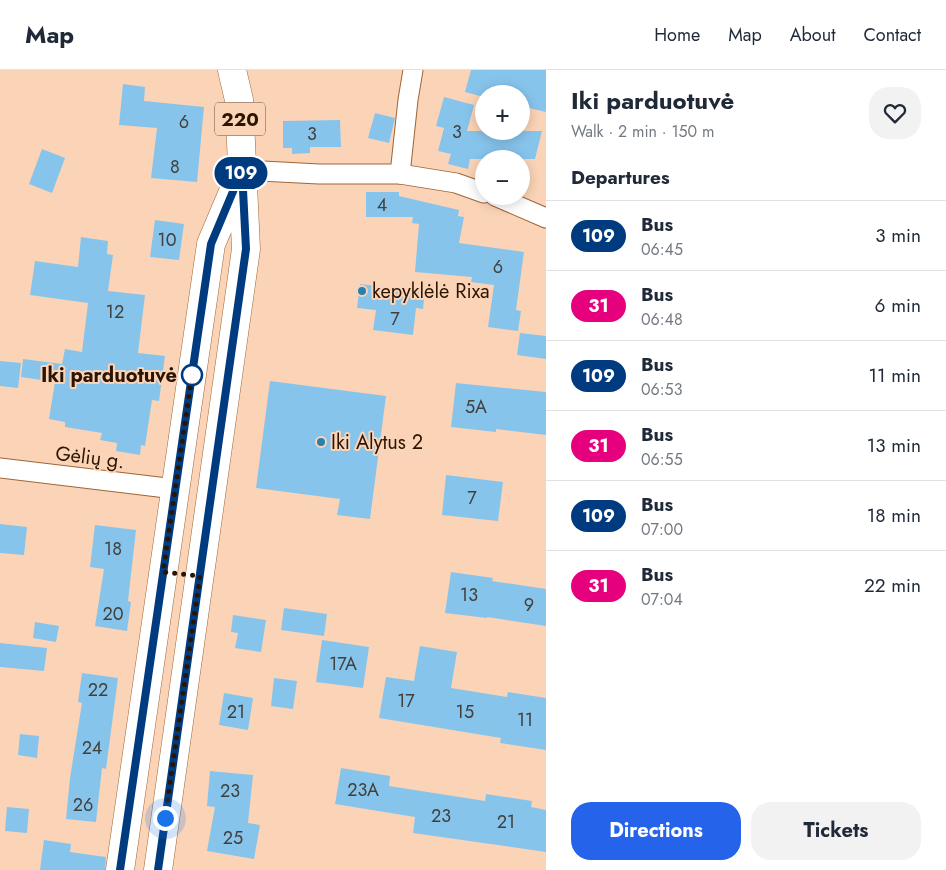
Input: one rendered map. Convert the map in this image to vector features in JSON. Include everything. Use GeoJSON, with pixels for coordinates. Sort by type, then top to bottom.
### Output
{"type":"FeatureCollection","features":[{"type":"Feature","properties":{"kind":"main road","name":"220"},"geometry":{"type":"LineString","coordinates":[[158,870],[246,249],[239,100],[232,70]]}},
{"type":"Feature","properties":{"kind":"main road","name":"220"},"geometry":{"type":"LineString","coordinates":[[120,870],[211,244],[242,170]]}},
{"type":"Feature","properties":{"kind":"main road"},"geometry":{"type":"LineString","coordinates":[[163,572],[200,576]]}},
{"type":"Feature","properties":{"kind":"main road"},"geometry":{"type":"LineString","coordinates":[[135,762],[172,767]]}},
{"type":"Feature","properties":{"kind":"street"},"geometry":{"type":"LineString","coordinates":[[400,174],[413,70]]}},
{"type":"Feature","properties":{"kind":"street"},"geometry":{"type":"LineString","coordinates":[[242,170],[319,174],[400,174],[456,183],[475,189]]}},
{"type":"Feature","properties":{"kind":"street"},"geometry":{"type":"LineString","coordinates":[[516,205],[546,218]]}},
{"type":"Feature","properties":{"kind":"street","name":"Gėlių g."},"geometry":{"type":"LineString","coordinates":[[0,468],[176,489]]}},
{"type":"Feature","properties":{"kind":"building"},"geometry":{"type":"Polygon","coordinates":[[[471,70],[546,70],[546,112],[530,108],[530,85],[475,85],[475,95],[465,92],[471,70]]]}},
{"type":"Feature","properties":{"kind":"building"},"geometry":{"type":"Polygon","coordinates":[[[123,84],[145,87],[144,101],[204,107],[197,182],[151,178],[157,128],[119,125],[123,84]]]}},
{"type":"Feature","properties":{"kind":"building"},"geometry":{"type":"Polygon","coordinates":[[[444,97],[474,105],[467,131],[475,131],[475,140],[530,140],[530,131],[542,131],[535,159],[530,159],[530,150],[475,150],[475,159],[470,159],[468,169],[448,164],[451,154],[438,151],[444,128],[436,126],[444,97]]]}},
{"type":"Feature","properties":{"kind":"building"},"geometry":{"type":"Polygon","coordinates":[[[375,113],[395,118],[389,143],[368,138],[375,113]]]}},
{"type":"Feature","properties":{"kind":"building"},"geometry":{"type":"Polygon","coordinates":[[[340,120],[341,147],[310,147],[310,153],[292,154],[292,148],[283,148],[283,121],[340,120]]]}},
{"type":"Feature","properties":{"kind":"building"},"geometry":{"type":"Polygon","coordinates":[[[42,149],[65,158],[52,193],[29,184],[42,149]]]}},
{"type":"Feature","properties":{"kind":"building"},"geometry":{"type":"Polygon","coordinates":[[[366,192],[399,192],[399,196],[459,210],[458,216],[464,217],[459,243],[524,252],[516,310],[521,311],[518,331],[488,327],[494,285],[471,282],[472,277],[415,272],[419,224],[412,223],[413,217],[366,217],[366,192]]]}},
{"type":"Feature","properties":{"kind":"building"},"geometry":{"type":"Polygon","coordinates":[[[155,220],[184,224],[179,260],[150,257],[155,220]]]}},
{"type":"Feature","properties":{"kind":"building"},"geometry":{"type":"Polygon","coordinates":[[[81,237],[108,241],[107,254],[113,255],[108,291],[145,295],[138,353],[165,356],[159,401],[152,400],[145,446],[141,445],[140,455],[116,451],[117,443],[100,440],[102,433],[65,427],[65,422],[49,419],[55,382],[21,377],[23,359],[62,364],[65,349],[82,352],[88,303],[30,295],[35,261],[78,267],[81,237]]]}},
{"type":"Feature","properties":{"kind":"building"},"geometry":{"type":"Polygon","coordinates":[[[360,284],[425,292],[423,309],[416,308],[413,335],[373,330],[376,310],[357,308],[360,284]]]}},
{"type":"Feature","properties":{"kind":"building"},"geometry":{"type":"Polygon","coordinates":[[[520,333],[546,336],[546,359],[517,355],[520,333]]]}},
{"type":"Feature","properties":{"kind":"building"},"geometry":{"type":"Polygon","coordinates":[[[0,361],[21,363],[18,388],[0,386],[0,361]]]}},
{"type":"Feature","properties":{"kind":"building","name":"Iki Alytus 2"},"geometry":{"type":"Polygon","coordinates":[[[270,381],[386,396],[370,519],[337,515],[340,499],[256,488],[270,381]]]}},
{"type":"Feature","properties":{"kind":"building"},"geometry":{"type":"Polygon","coordinates":[[[456,383],[546,392],[546,435],[496,429],[496,432],[451,427],[456,383]]]}},
{"type":"Feature","properties":{"kind":"building"},"geometry":{"type":"Polygon","coordinates":[[[446,475],[503,482],[498,521],[442,515],[446,475]]]}},
{"type":"Feature","properties":{"kind":"building"},"geometry":{"type":"Polygon","coordinates":[[[0,524],[27,527],[24,555],[0,553],[0,524]]]}},
{"type":"Feature","properties":{"kind":"building"},"geometry":{"type":"Polygon","coordinates":[[[95,525],[136,530],[128,601],[131,602],[127,631],[95,626],[104,569],[90,567],[95,525]]]}},
{"type":"Feature","properties":{"kind":"building"},"geometry":{"type":"Polygon","coordinates":[[[451,572],[493,578],[492,581],[546,589],[546,626],[445,613],[451,572]]]}},
{"type":"Feature","properties":{"kind":"building"},"geometry":{"type":"Polygon","coordinates":[[[284,608],[327,614],[324,636],[281,630],[284,608]]]}},
{"type":"Feature","properties":{"kind":"building"},"geometry":{"type":"Polygon","coordinates":[[[233,615],[266,620],[261,652],[235,648],[238,633],[231,632],[233,615]]]}},
{"type":"Feature","properties":{"kind":"building"},"geometry":{"type":"Polygon","coordinates":[[[35,622],[59,626],[56,642],[33,638],[35,622]]]}},
{"type":"Feature","properties":{"kind":"building"},"geometry":{"type":"Polygon","coordinates":[[[322,640],[369,647],[363,688],[316,682],[322,640]]]}},
{"type":"Feature","properties":{"kind":"building"},"geometry":{"type":"Polygon","coordinates":[[[0,643],[47,648],[44,671],[0,667],[0,643]]]}},
{"type":"Feature","properties":{"kind":"building"},"geometry":{"type":"Polygon","coordinates":[[[420,646],[457,652],[451,688],[507,697],[508,692],[546,698],[546,750],[500,743],[501,738],[379,718],[386,677],[414,681],[420,646]]]}},
{"type":"Feature","properties":{"kind":"building"},"geometry":{"type":"Polygon","coordinates":[[[82,673],[118,678],[106,769],[102,768],[96,822],[66,819],[70,778],[82,703],[78,702],[82,673]]]}},
{"type":"Feature","properties":{"kind":"building"},"geometry":{"type":"Polygon","coordinates":[[[274,678],[297,681],[293,709],[271,706],[274,678]]]}},
{"type":"Feature","properties":{"kind":"building"},"geometry":{"type":"Polygon","coordinates":[[[224,693],[253,698],[248,730],[219,725],[224,693]]]}},
{"type":"Feature","properties":{"kind":"building"},"geometry":{"type":"Polygon","coordinates":[[[20,734],[39,736],[37,758],[18,755],[20,734]]]}},
{"type":"Feature","properties":{"kind":"building"},"geometry":{"type":"Polygon","coordinates":[[[341,768],[390,776],[389,786],[485,801],[486,794],[532,801],[531,807],[546,810],[546,852],[413,833],[415,817],[335,804],[341,768]]]}},
{"type":"Feature","properties":{"kind":"building"},"geometry":{"type":"Polygon","coordinates":[[[210,771],[253,775],[248,823],[260,825],[254,859],[207,851],[215,807],[207,806],[210,771]]]}},
{"type":"Feature","properties":{"kind":"building"},"geometry":{"type":"Polygon","coordinates":[[[7,807],[29,809],[27,833],[5,831],[7,807]]]}},
{"type":"Feature","properties":{"kind":"building"},"geometry":{"type":"Polygon","coordinates":[[[44,840],[71,844],[70,852],[106,857],[105,870],[40,870],[44,840]]]}},
{"type":"Feature","properties":{"kind":"bus line","name":"109"},"geometry":{"type":"LineString","coordinates":[[120,870],[211,244],[242,170],[246,249],[158,870]]}},
{"type":"Feature","properties":{"kind":"place","name":"kepyklėlė Rixa"},"geometry":{"type":"Point","coordinates":[362,291]}},
{"type":"Feature","properties":{"kind":"place","name":"Iki parduotuvė"},"geometry":{"type":"Point","coordinates":[192,375]}},
{"type":"Feature","properties":{"kind":"place","name":"Iki Alytus 2"},"geometry":{"type":"Point","coordinates":[321,442]}},
{"type":"Feature","properties":{"kind":"route"},"geometry":{"type":"LineString","coordinates":[[165,818],[200,576],[163,572],[192,375]]}}]}
